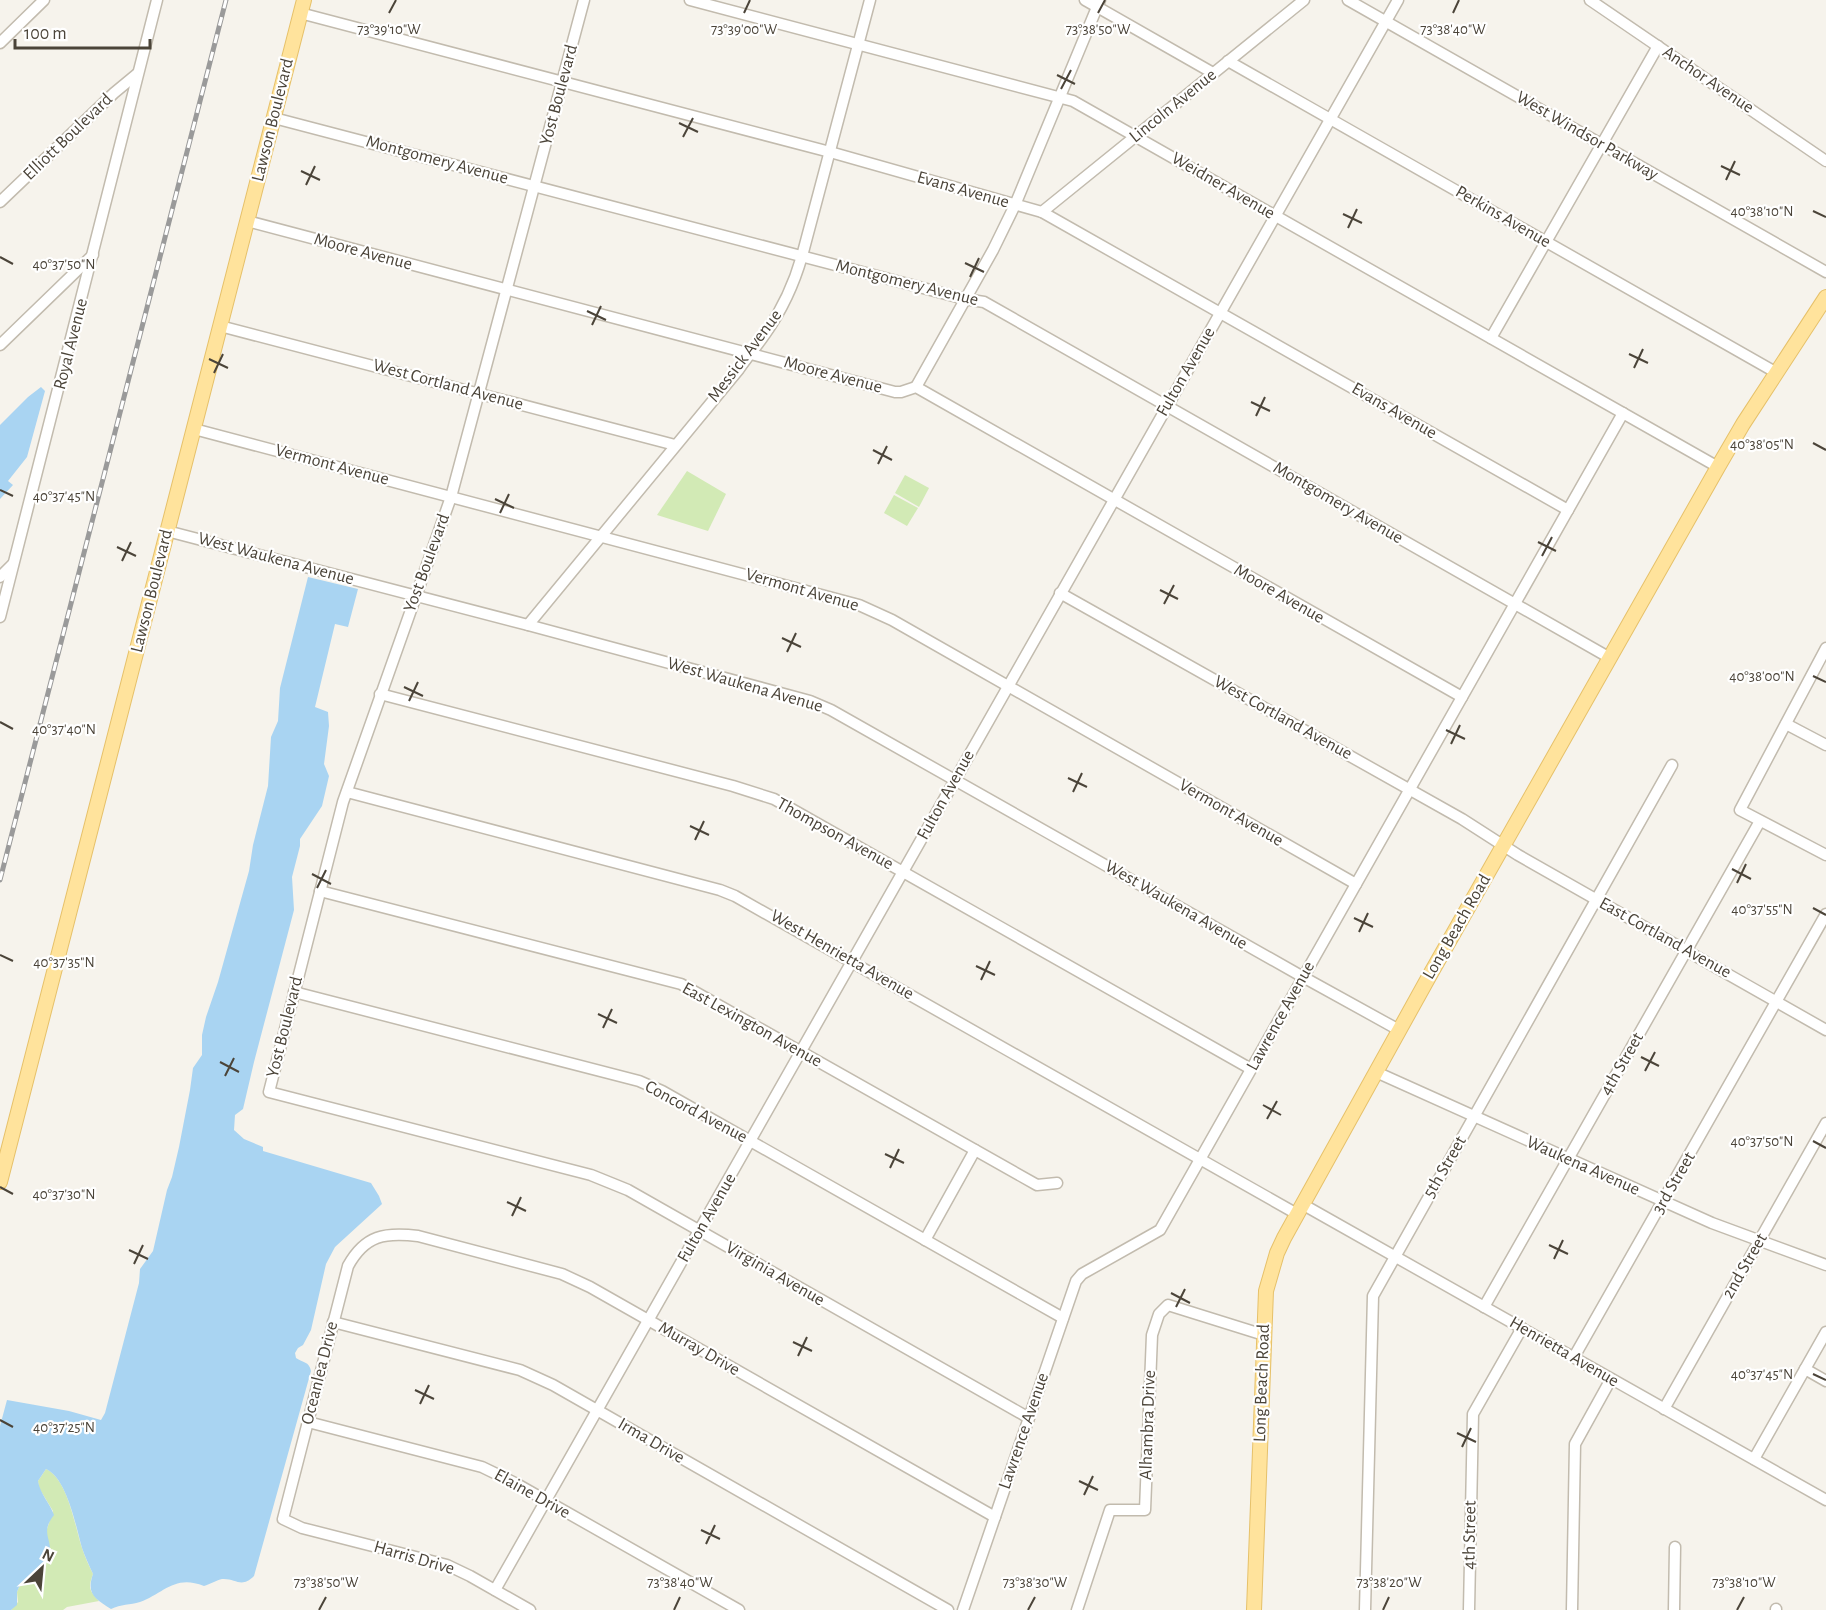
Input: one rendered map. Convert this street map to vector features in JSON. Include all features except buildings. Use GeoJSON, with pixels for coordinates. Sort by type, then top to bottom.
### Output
{"type":"FeatureCollection","features":[{"type":"Feature","properties":{"kind":"main road","name":"Lawson Boulevard"},"geometry":{"type":"LineString","coordinates":[[0,1182],[302,7]]}},
{"type":"Feature","properties":{"kind":"main road","name":"Long Beach Road"},"geometry":{"type":"LineString","coordinates":[[1254,1610],[1266,1291],[1284,1238],[1399,1030],[1718,467],[1826,297]]}},
{"type":"Feature","properties":{"kind":"street","name":"Royal Avenue"},"geometry":{"type":"LineString","coordinates":[[0,617],[157,0]]}},
{"type":"Feature","properties":{"kind":"street","name":"Yost Boulevard"},"geometry":{"type":"LineString","coordinates":[[301,1100],[270,1092],[294,992],[347,792],[451,497],[584,0]]}},
{"type":"Feature","properties":{"kind":"street","name":"Weidner Avenue"},"geometry":{"type":"LineString","coordinates":[[690,0],[1073,101],[1718,467]]}},
{"type":"Feature","properties":{"kind":"street","name":"Messick Avenue"},"geometry":{"type":"LineString","coordinates":[[528,625],[750,354],[782,307],[795,280],[802,256],[870,0]]}},
{"type":"Feature","properties":{"kind":"street"},"geometry":{"type":"LineString","coordinates":[[1085,0],[1099,4],[1213,73]]}},
{"type":"Feature","properties":{"kind":"street","name":"Lincoln Avenue"},"geometry":{"type":"LineString","coordinates":[[1042,212],[1305,0]]}},
{"type":"Feature","properties":{"kind":"street","name":"West Windsor Parkway"},"geometry":{"type":"LineString","coordinates":[[1348,0],[1826,272]]}},
{"type":"Feature","properties":{"kind":"street","name":"Fulton Avenue"},"geometry":{"type":"LineString","coordinates":[[495,1590],[1398,0]]}},
{"type":"Feature","properties":{"kind":"street","name":"Anchor Avenue"},"geometry":{"type":"LineString","coordinates":[[1590,0],[1826,161]]}},
{"type":"Feature","properties":{"kind":"street"},"geometry":{"type":"LineString","coordinates":[[0,43],[38,2]]}},
{"type":"Feature","properties":{"kind":"street"},"geometry":{"type":"LineString","coordinates":[[916,387],[993,250],[1015,205],[1099,4]]}},
{"type":"Feature","properties":{"kind":"street","name":"Evans Avenue"},"geometry":{"type":"LineString","coordinates":[[302,7],[562,82],[830,152],[1042,212],[1568,510]]}},
{"type":"Feature","properties":{"kind":"street"},"geometry":{"type":"LineString","coordinates":[[1491,338],[1658,46]]}},
{"type":"Feature","properties":{"kind":"street","name":"Perkins Avenue"},"geometry":{"type":"LineString","coordinates":[[1228,61],[1777,372]]}},
{"type":"Feature","properties":{"kind":"street","name":"Elliott Boulevard"},"geometry":{"type":"LineString","coordinates":[[0,202],[138,73]]}},
{"type":"Feature","properties":{"kind":"street","name":"Montgomery Avenue"},"geometry":{"type":"LineString","coordinates":[[274,118],[965,299],[984,302],[1610,658]]}},
{"type":"Feature","properties":{"kind":"street","name":"Moore Avenue"},"geometry":{"type":"LineString","coordinates":[[247,221],[895,392],[916,387],[1462,697]]}},
{"type":"Feature","properties":{"kind":"street"},"geometry":{"type":"LineString","coordinates":[[0,345],[93,255]]}},
{"type":"Feature","properties":{"kind":"street","name":"West Cortland Avenue"},"geometry":{"type":"LineString","coordinates":[[220,326],[675,445]]}},
{"type":"Feature","properties":{"kind":"street","name":"Lawrence Avenue"},"geometry":{"type":"LineString","coordinates":[[963,1610],[1076,1281],[1082,1274],[1160,1230],[1623,413]]}},
{"type":"Feature","properties":{"kind":"street","name":"Vermont Avenue"},"geometry":{"type":"LineString","coordinates":[[194,429],[859,605],[892,620],[1356,884]]}},
{"type":"Feature","properties":{"kind":"street","name":"West Waukena Avenue"},"geometry":{"type":"LineString","coordinates":[[167,531],[810,701],[831,710],[1399,1030]]}},
{"type":"Feature","properties":{"kind":"street"},"geometry":{"type":"LineString","coordinates":[[0,578],[14,564]]}},
{"type":"Feature","properties":{"kind":"street","name":"West Cortland Avenue"},"geometry":{"type":"LineString","coordinates":[[1060,594],[1410,789],[1503,846]]}},
{"type":"Feature","properties":{"kind":"street"},"geometry":{"type":"LineString","coordinates":[[1826,648],[1740,810],[1826,855]]}},
{"type":"Feature","properties":{"kind":"street","name":"Thompson Avenue"},"geometry":{"type":"LineString","coordinates":[[380,694],[762,795],[799,812],[1251,1069]]}},
{"type":"Feature","properties":{"kind":"street"},"geometry":{"type":"LineString","coordinates":[[1786,724],[1826,746]]}},
{"type":"Feature","properties":{"kind":"street","name":"5th Street"},"geometry":{"type":"LineString","coordinates":[[1365,1610],[1373,1296],[1672,765]]}},
{"type":"Feature","properties":{"kind":"street","name":"West Henrietta Avenue"},"geometry":{"type":"LineString","coordinates":[[347,792],[720,890],[758,908],[1200,1159],[1300,1209]]}},
{"type":"Feature","properties":{"kind":"street","name":"4th Street"},"geometry":{"type":"LineString","coordinates":[[1485,1307],[1760,821]]}},
{"type":"Feature","properties":{"kind":"street","name":"East Cortland Avenue"},"geometry":{"type":"LineString","coordinates":[[1503,846],[1826,1030]]}},
{"type":"Feature","properties":{"kind":"street","name":"East Lexington Avenue"},"geometry":{"type":"LineString","coordinates":[[320,891],[681,984],[1037,1185],[1057,1183]]}},
{"type":"Feature","properties":{"kind":"street","name":"3rd Street"},"geometry":{"type":"LineString","coordinates":[[1574,1358],[1826,914]]}},
{"type":"Feature","properties":{"kind":"street","name":"Concord Avenue"},"geometry":{"type":"LineString","coordinates":[[294,992],[630,1078],[662,1091],[1063,1318]]}},
{"type":"Feature","properties":{"kind":"street","name":"Waukena Avenue"},"geometry":{"type":"LineString","coordinates":[[1376,1072],[1712,1223],[1826,1265]]}},
{"type":"Feature","properties":{"kind":"street","name":"Virginia Avenue"},"geometry":{"type":"LineString","coordinates":[[301,1100],[591,1175],[628,1190],[1029,1418]]}},
{"type":"Feature","properties":{"kind":"street","name":"2nd Street"},"geometry":{"type":"LineString","coordinates":[[1664,1408],[1826,1123]]}},
{"type":"Feature","properties":{"kind":"street"},"geometry":{"type":"LineString","coordinates":[[925,1240],[975,1150]]}},
{"type":"Feature","properties":{"kind":"street","name":"Henrietta Avenue"},"geometry":{"type":"LineString","coordinates":[[1300,1209],[1395,1256],[1826,1500]]}},
{"type":"Feature","properties":{"kind":"street","name":"Murray Drive"},"geometry":{"type":"LineString","coordinates":[[384,1235],[418,1236],[562,1274],[590,1287],[994,1517]]}},
{"type":"Feature","properties":{"kind":"street","name":"Oceanlea Drive"},"geometry":{"type":"LineString","coordinates":[[291,1523],[283,1519],[348,1266],[353,1257],[366,1244],[384,1235]]}},
{"type":"Feature","properties":{"kind":"street","name":"Alhambra Drive"},"geometry":{"type":"LineString","coordinates":[[1077,1610],[1110,1510],[1146,1510],[1152,1335],[1159,1314],[1168,1305],[1264,1335]]}},
{"type":"Feature","properties":{"kind":"street","name":"Irma Drive"},"geometry":{"type":"LineString","coordinates":[[333,1322],[520,1370],[553,1385],[948,1610]]}},
{"type":"Feature","properties":{"kind":"street","name":"4th Street"},"geometry":{"type":"LineString","coordinates":[[1468,1610],[1473,1414],[1521,1328]]}},
{"type":"Feature","properties":{"kind":"street"},"geometry":{"type":"LineString","coordinates":[[1754,1460],[1826,1332]]}},
{"type":"Feature","properties":{"kind":"street"},"geometry":{"type":"LineString","coordinates":[[1805,1369],[1826,1381]]}},
{"type":"Feature","properties":{"kind":"street"},"geometry":{"type":"LineString","coordinates":[[1572,1610],[1575,1444],[1611,1379]]}},
{"type":"Feature","properties":{"kind":"street","name":"Elaine Drive"},"geometry":{"type":"LineString","coordinates":[[308,1422],[482,1467],[546,1500],[739,1610]]}},
{"type":"Feature","properties":{"kind":"street","name":"Harris Drive"},"geometry":{"type":"LineString","coordinates":[[291,1523],[302,1528],[447,1565],[530,1610]]}},
{"type":"Feature","properties":{"kind":"street"},"geometry":{"type":"LineString","coordinates":[[1674,1610],[1675,1547]]}},
{"type":"Feature","properties":{"kind":"green space"},"geometry":{"type":"Polygon","coordinates":[[[687,471],[726,494],[708,531],[657,515],[687,471]]]}},
{"type":"Feature","properties":{"kind":"green space"},"geometry":{"type":"Polygon","coordinates":[[[905,475],[929,488],[919,507],[895,493],[905,475]]]}},
{"type":"Feature","properties":{"kind":"green space"},"geometry":{"type":"Polygon","coordinates":[[[894,495],[918,508],[907,526],[884,513],[894,495]]]}},
{"type":"Feature","properties":{"kind":"green space"},"geometry":{"type":"Polygon","coordinates":[[[46,1469],[54,1474],[65,1493],[82,1548],[93,1574],[90,1589],[99,1601],[67,1607],[63,1610],[11,1610],[18,1602],[19,1587],[48,1559],[50,1553],[46,1532],[53,1511],[39,1488],[38,1481],[46,1469]]]}},
{"type":"Feature","properties":{"kind":"water"},"geometry":{"type":"Polygon","coordinates":[[[41,387],[45,391],[27,457],[8,481],[13,485],[0,499],[0,425],[41,387]]]}},
{"type":"Feature","properties":{"kind":"water"},"geometry":{"type":"Polygon","coordinates":[[[308,577],[358,589],[348,627],[335,624],[315,707],[328,712],[329,726],[324,764],[329,776],[322,806],[300,839],[292,877],[294,910],[243,1109],[235,1115],[234,1130],[244,1139],[263,1147],[263,1151],[371,1183],[382,1204],[335,1247],[326,1264],[311,1330],[303,1345],[295,1353],[296,1358],[307,1364],[311,1371],[254,1576],[245,1582],[222,1579],[204,1586],[185,1582],[177,1583],[140,1602],[111,1609],[96,1599],[91,1591],[93,1574],[82,1548],[70,1504],[60,1482],[46,1469],[38,1481],[54,1515],[47,1532],[50,1546],[49,1556],[40,1569],[19,1587],[17,1605],[11,1610],[0,1610],[0,1426],[7,1400],[69,1411],[101,1420],[105,1413],[139,1283],[140,1269],[153,1251],[179,1147],[193,1068],[202,1055],[202,1035],[206,1017],[249,871],[268,786],[271,737],[278,721],[280,688],[308,577]]]}},
{"type":"Feature","properties":{"kind":"railway"},"geometry":{"type":"LineString","coordinates":[[0,880],[226,0]]}}]}
